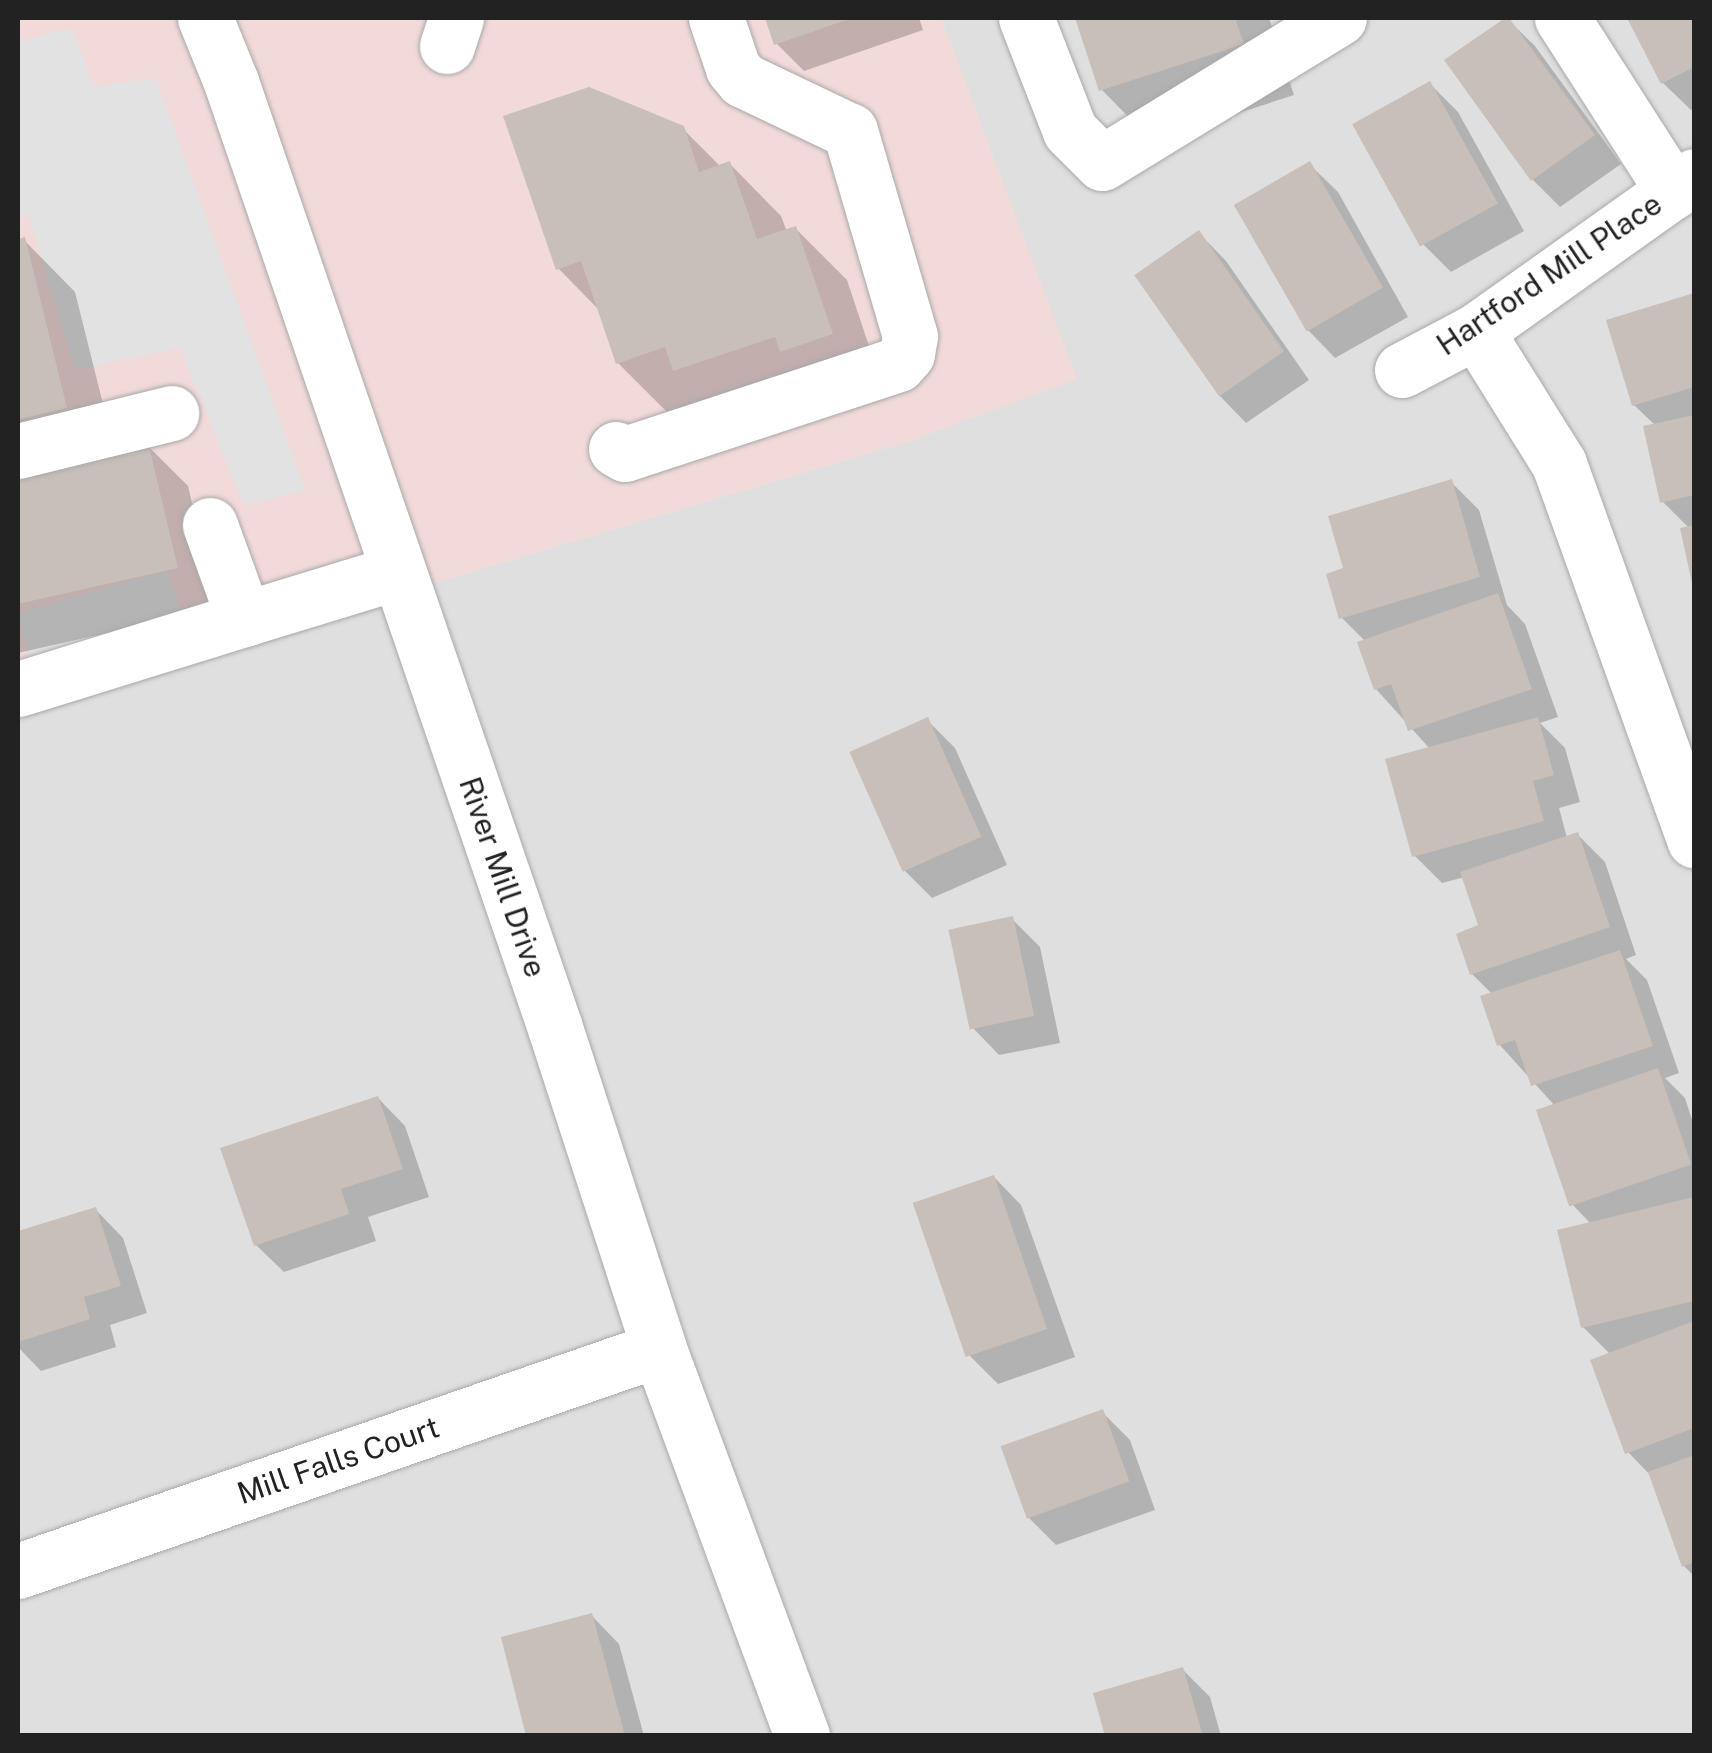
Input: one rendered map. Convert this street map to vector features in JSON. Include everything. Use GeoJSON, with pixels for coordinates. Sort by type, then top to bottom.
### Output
{"type":"FeatureCollection","features":[{"type":"Feature","properties":{"kind":"street","name":"River Mill Drive"},"geometry":{"type":"LineString","coordinates":[[205,18],[398,572],[659,1349],[802,1736]]}},
{"type":"Feature","properties":{"kind":"street"},"geometry":{"type":"LineString","coordinates":[[620,452],[898,364],[907,354],[910,336],[850,131],[743,80],[733,68],[716,18]]}},
{"type":"Feature","properties":{"kind":"street"},"geometry":{"type":"LineString","coordinates":[[1026,18],[1070,131],[1102,163],[1339,18]]}},
{"type":"Feature","properties":{"kind":"street"},"geometry":{"type":"LineString","coordinates":[[1562,18],[1684,183]]}},
{"type":"Feature","properties":{"kind":"street","name":"Hartford Mill Place"},"geometry":{"type":"LineString","coordinates":[[1402,370],[1476,331],[1684,183]]}},
{"type":"Feature","properties":{"kind":"street"},"geometry":{"type":"LineString","coordinates":[[1476,331],[1559,464],[1694,840]]}},
{"type":"Feature","properties":{"kind":"street"},"geometry":{"type":"LineString","coordinates":[[18,451],[171,412]]}},
{"type":"Feature","properties":{"kind":"street"},"geometry":{"type":"LineString","coordinates":[[210,525],[244,618]]}},
{"type":"Feature","properties":{"kind":"street"},"geometry":{"type":"LineString","coordinates":[[18,689],[398,572]]}},
{"type":"Feature","properties":{"kind":"street","name":"Mill Falls Court"},"geometry":{"type":"LineString","coordinates":[[18,1571],[659,1349]]}},
{"type":"Feature","properties":{"kind":"shaded area"},"geometry":{"type":"Polygon","coordinates":[[[18,18],[941,18],[1077,379],[912,440],[18,707],[18,18]]]}},
{"type":"Feature","properties":{"kind":"shaded area"},"geometry":{"type":"Polygon","coordinates":[[[941,18],[1694,18],[1694,1735],[18,1736],[18,707],[912,440],[1076,379],[941,18]]]}},
{"type":"Feature","properties":{"kind":"shaded area"},"geometry":{"type":"Polygon","coordinates":[[[72,28],[94,86],[156,79],[305,490],[244,506],[180,348],[75,370],[29,216],[18,218],[18,41],[72,28]]]}},
{"type":"Feature","properties":{"kind":"shaded area"},"geometry":{"type":"Polygon","coordinates":[[[168,570],[180,613],[29,657],[18,613],[168,570]]]}},
{"type":"Feature","properties":{"kind":"building"},"geometry":{"type":"Polygon","coordinates":[[[765,18],[852,18],[774,45],[765,18]]]}},
{"type":"Feature","properties":{"kind":"building"},"geometry":{"type":"Polygon","coordinates":[[[1075,18],[1235,18],[1244,44],[1099,91],[1075,18]]]}},
{"type":"Feature","properties":{"kind":"building"},"geometry":{"type":"Polygon","coordinates":[[[1509,18],[1595,135],[1531,181],[1444,60],[1509,18]]]}},
{"type":"Feature","properties":{"kind":"building"},"geometry":{"type":"Polygon","coordinates":[[[1627,18],[1694,18],[1694,67],[1661,84],[1627,18]]]}},
{"type":"Feature","properties":{"kind":"building"},"geometry":{"type":"Polygon","coordinates":[[[1430,81],[1498,203],[1420,247],[1352,124],[1430,81]]]}},
{"type":"Feature","properties":{"kind":"building"},"geometry":{"type":"Polygon","coordinates":[[[589,87],[684,126],[699,172],[730,161],[757,239],[796,226],[833,334],[780,352],[775,337],[673,371],[665,347],[616,364],[581,261],[556,270],[503,116],[589,87]]]}},
{"type":"Feature","properties":{"kind":"building"},"geometry":{"type":"Polygon","coordinates":[[[1310,161],[1383,287],[1307,331],[1234,205],[1310,161]]]}},
{"type":"Feature","properties":{"kind":"building"},"geometry":{"type":"Polygon","coordinates":[[[1199,230],[1284,351],[1219,397],[1134,275],[1199,230]]]}},
{"type":"Feature","properties":{"kind":"building"},"geometry":{"type":"Polygon","coordinates":[[[25,237],[67,408],[18,420],[18,239],[25,237]]]}},
{"type":"Feature","properties":{"kind":"building"},"geometry":{"type":"Polygon","coordinates":[[[1694,293],[1694,387],[1632,406],[1606,320],[1694,293]]]}},
{"type":"Feature","properties":{"kind":"building"},"geometry":{"type":"Polygon","coordinates":[[[1694,415],[1694,495],[1660,503],[1643,426],[1694,415]]]}},
{"type":"Feature","properties":{"kind":"building"},"geometry":{"type":"Polygon","coordinates":[[[148,442],[178,568],[18,604],[18,472],[148,442]]]}},
{"type":"Feature","properties":{"kind":"building"},"geometry":{"type":"Polygon","coordinates":[[[1452,479],[1480,577],[1339,619],[1326,574],[1343,568],[1328,516],[1452,479]]]}},
{"type":"Feature","properties":{"kind":"building"},"geometry":{"type":"Polygon","coordinates":[[[1694,525],[1694,588],[1693,588],[1680,528],[1694,525]]]}},
{"type":"Feature","properties":{"kind":"building"},"geometry":{"type":"Polygon","coordinates":[[[1498,593],[1532,689],[1408,731],[1391,684],[1374,690],[1357,642],[1498,593]]]}},
{"type":"Feature","properties":{"kind":"building"},"geometry":{"type":"Polygon","coordinates":[[[928,717],[981,837],[903,872],[849,752],[928,717]]]}},
{"type":"Feature","properties":{"kind":"building"},"geometry":{"type":"Polygon","coordinates":[[[1538,717],[1554,775],[1533,781],[1544,821],[1412,857],[1385,759],[1538,717]]]}},
{"type":"Feature","properties":{"kind":"building"},"geometry":{"type":"Polygon","coordinates":[[[1578,832],[1610,927],[1470,975],[1456,934],[1478,925],[1460,872],[1578,832]]]}},
{"type":"Feature","properties":{"kind":"building"},"geometry":{"type":"Polygon","coordinates":[[[1013,916],[1034,1016],[970,1029],[948,930],[1013,916]]]}},
{"type":"Feature","properties":{"kind":"building"},"geometry":{"type":"Polygon","coordinates":[[[1620,950],[1653,1046],[1531,1086],[1515,1040],[1497,1046],[1480,996],[1620,950]]]}},
{"type":"Feature","properties":{"kind":"building"},"geometry":{"type":"Polygon","coordinates":[[[1658,1068],[1691,1164],[1569,1206],[1536,1110],[1658,1068]]]}},
{"type":"Feature","properties":{"kind":"building"},"geometry":{"type":"Polygon","coordinates":[[[378,1096],[403,1169],[341,1189],[349,1214],[254,1246],[220,1148],[378,1096]]]}},
{"type":"Feature","properties":{"kind":"building"},"geometry":{"type":"Polygon","coordinates":[[[994,1175],[1047,1329],[966,1357],[913,1203],[994,1175]]]}},
{"type":"Feature","properties":{"kind":"building"},"geometry":{"type":"Polygon","coordinates":[[[1694,1197],[1694,1301],[1581,1328],[1557,1230],[1694,1197]]]}},
{"type":"Feature","properties":{"kind":"building"},"geometry":{"type":"Polygon","coordinates":[[[96,1207],[121,1286],[84,1297],[90,1319],[18,1342],[18,1231],[96,1207]]]}},
{"type":"Feature","properties":{"kind":"building"},"geometry":{"type":"Polygon","coordinates":[[[1694,1321],[1694,1428],[1625,1454],[1590,1360],[1694,1321]]]}},
{"type":"Feature","properties":{"kind":"building"},"geometry":{"type":"Polygon","coordinates":[[[1103,1409],[1129,1481],[1027,1519],[1001,1446],[1103,1409]]]}},
{"type":"Feature","properties":{"kind":"building"},"geometry":{"type":"Polygon","coordinates":[[[1694,1455],[1694,1562],[1682,1567],[1648,1472],[1694,1455]]]}},
{"type":"Feature","properties":{"kind":"building"},"geometry":{"type":"Polygon","coordinates":[[[592,1613],[625,1736],[526,1736],[501,1637],[592,1613]]]}},
{"type":"Feature","properties":{"kind":"building"},"geometry":{"type":"Polygon","coordinates":[[[1183,1667],[1203,1736],[1105,1736],[1093,1693],[1183,1667]]]}}]}
